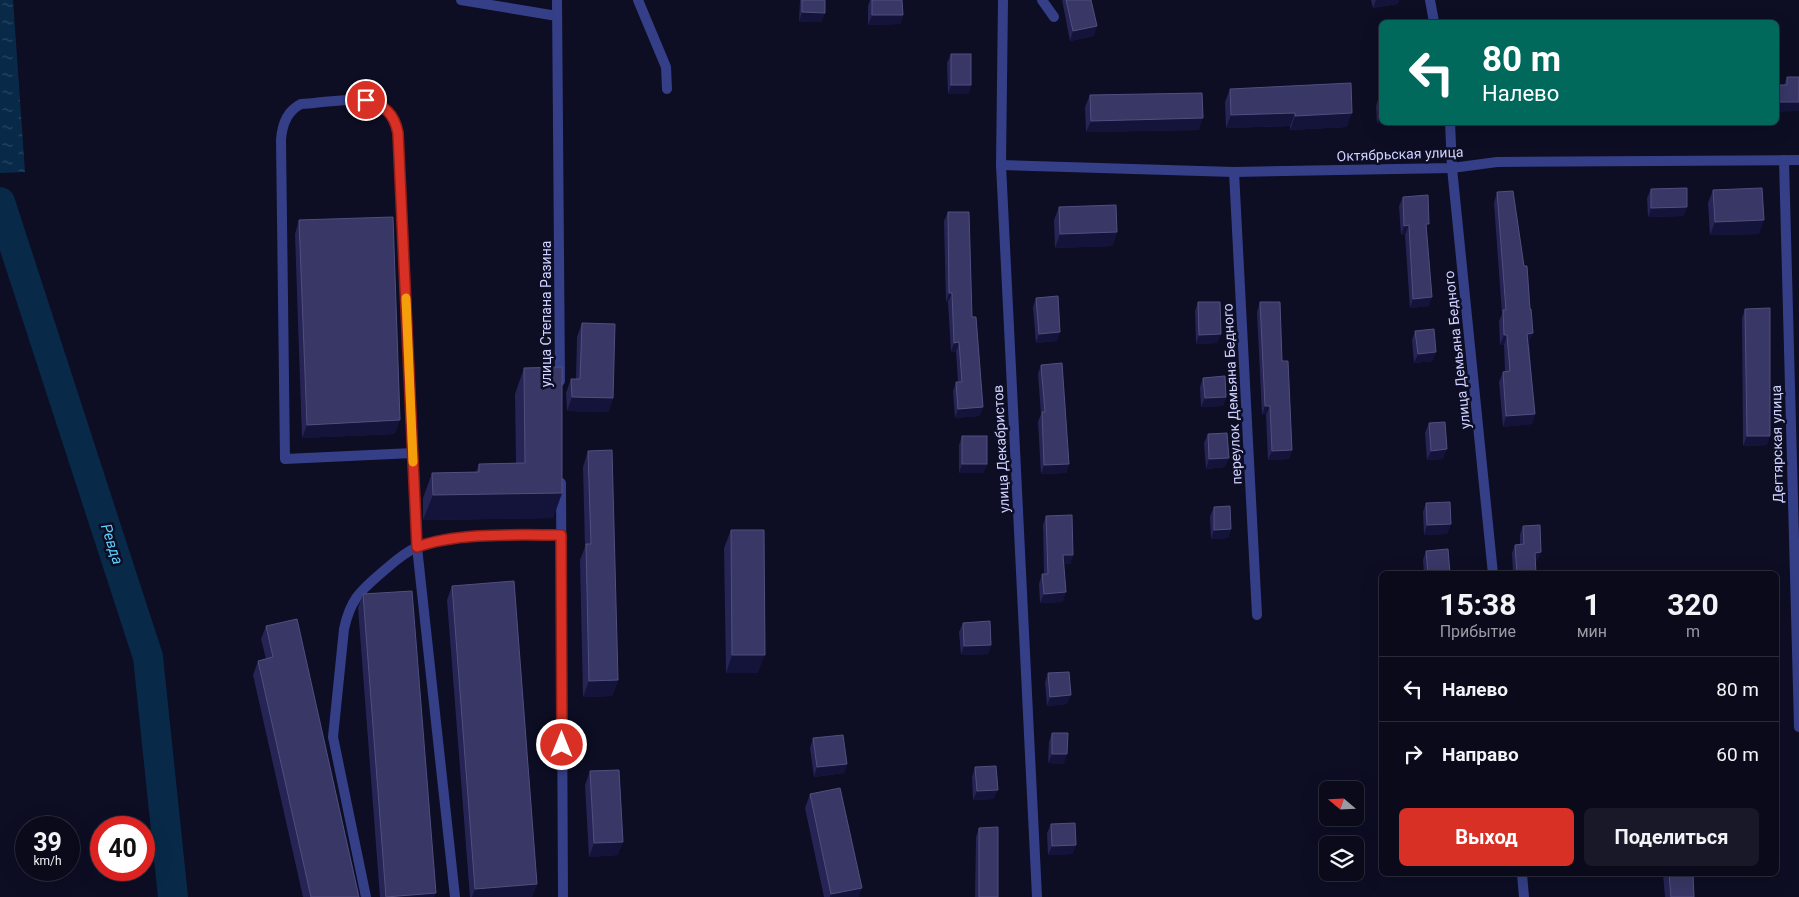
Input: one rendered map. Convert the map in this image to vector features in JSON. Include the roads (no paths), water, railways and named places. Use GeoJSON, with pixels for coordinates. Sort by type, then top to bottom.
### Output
{"type":"FeatureCollection","features":[{"type":"Feature","properties":{"kind":"street"},"geometry":{"type":"LineString","coordinates":[[462,0],[557,16]]}},
{"type":"Feature","properties":{"kind":"street","name":"улица Степана Разина"},"geometry":{"type":"LineString","coordinates":[[558,0],[560,396]]}},
{"type":"Feature","properties":{"kind":"street"},"geometry":{"type":"LineString","coordinates":[[638,0],[666,67],[666,89]]}},
{"type":"Feature","properties":{"kind":"street","name":"улица Декабристов"},"geometry":{"type":"LineString","coordinates":[[1003,0],[1001,165],[1037,897]]}},
{"type":"Feature","properties":{"kind":"street"},"geometry":{"type":"LineString","coordinates":[[1042,0],[1054,17]]}},
{"type":"Feature","properties":{"kind":"street"},"geometry":{"type":"LineString","coordinates":[[1430,0],[1434,20]]}},
{"type":"Feature","properties":{"kind":"street"},"geometry":{"type":"LineString","coordinates":[[413,453],[285,459],[281,134],[282,127],[292,109],[302,104],[366,100],[388,109],[395,119],[398,133],[413,453],[417,547],[455,897]]}},
{"type":"Feature","properties":{"kind":"street","name":"улица Демьяна Бедного"},"geometry":{"type":"LineString","coordinates":[[1450,125],[1452,168],[1493,571]]}},
{"type":"Feature","properties":{"kind":"street","name":"Дегтярская улица"},"geometry":{"type":"LineString","coordinates":[[1784,160],[1799,727]]}},
{"type":"Feature","properties":{"kind":"street","name":"Октябрьская улица"},"geometry":{"type":"LineString","coordinates":[[1001,165],[1234,172],[1452,168],[1497,162],[1799,160]]}},
{"type":"Feature","properties":{"kind":"street","name":"переулок Демьяна Бедного"},"geometry":{"type":"LineString","coordinates":[[1234,172],[1257,614]]}},
{"type":"Feature","properties":{"kind":"street"},"geometry":{"type":"LineString","coordinates":[[561,475],[563,897]]}},
{"type":"Feature","properties":{"kind":"street"},"geometry":{"type":"LineString","coordinates":[[366,897],[333,737],[344,630],[348,612],[355,598],[400,556],[417,547],[445,540],[515,535],[561,535]]}},
{"type":"Feature","properties":{"kind":"street"},"geometry":{"type":"LineString","coordinates":[[1522,876],[1524,897]]}},
{"type":"Feature","properties":{"kind":"water"},"geometry":{"type":"Polygon","coordinates":[[[0,0],[13,0],[25,172],[0,173],[0,0]]]}},
{"type":"Feature","properties":{"kind":"waterway","name":"Ревда"},"geometry":{"type":"LineString","coordinates":[[0,202],[148,657],[173,897]]}}]}
